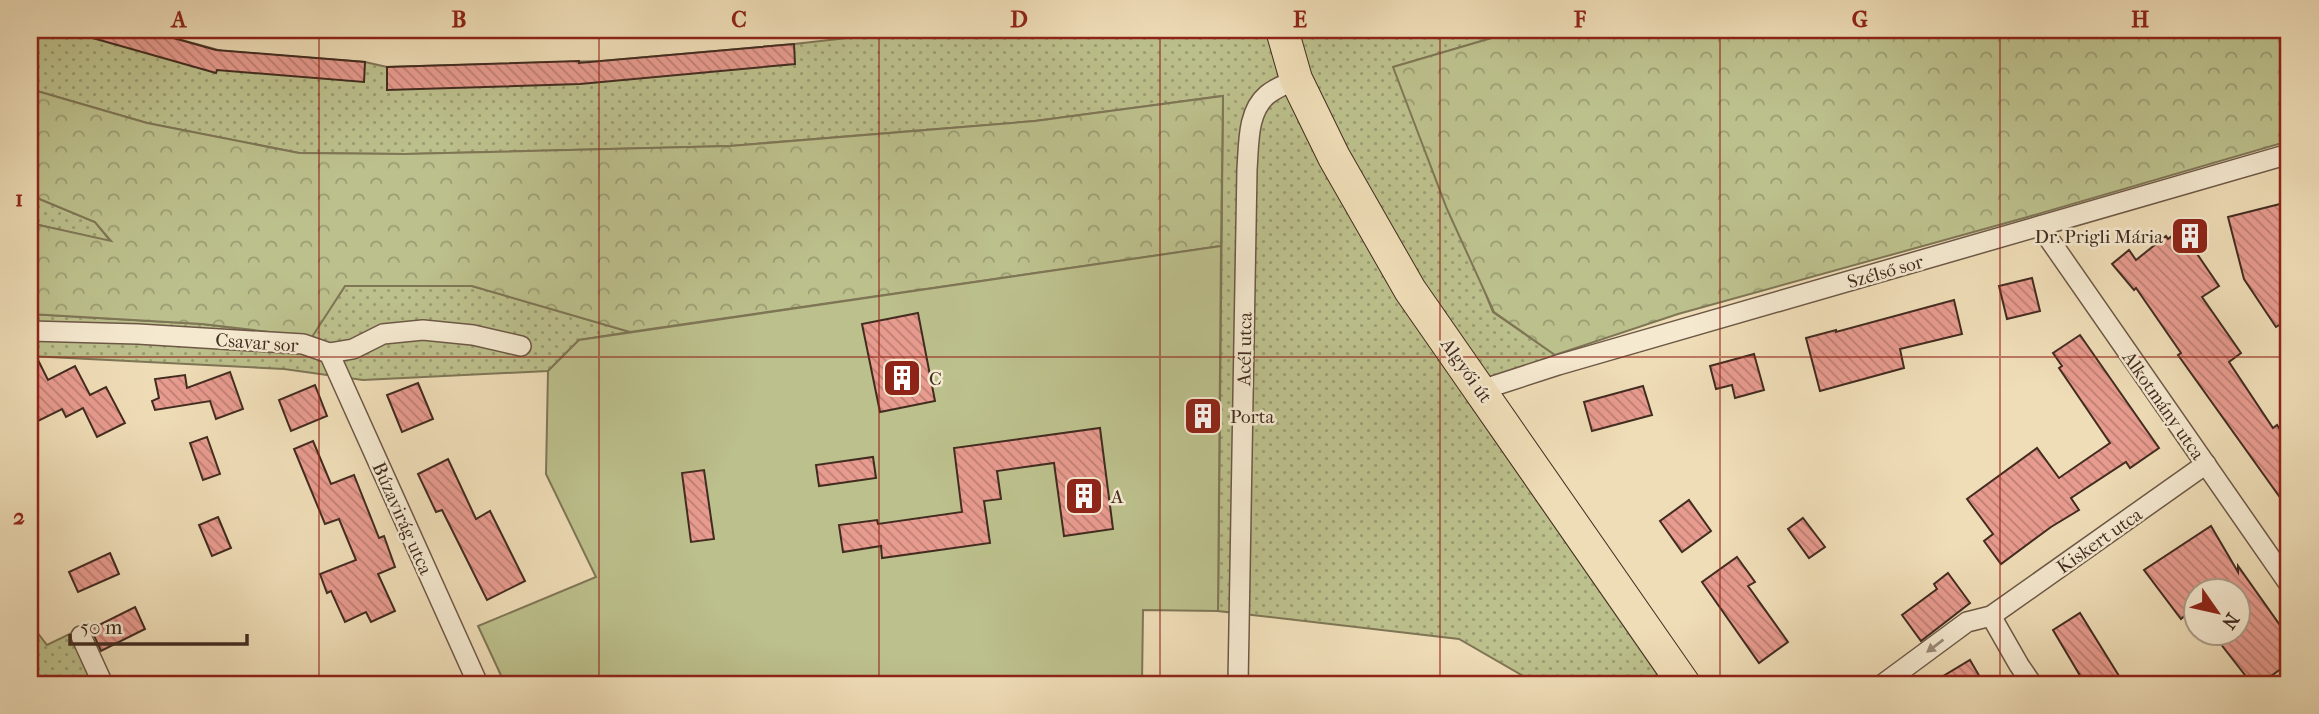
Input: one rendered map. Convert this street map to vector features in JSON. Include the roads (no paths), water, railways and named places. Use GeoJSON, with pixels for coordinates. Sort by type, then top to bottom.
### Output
{"type":"FeatureCollection","features":[{"type":"Feature","properties":{"kind":"main road","name":"Algyői út"},"geometry":{"type":"LineString","coordinates":[[1283,34],[1296,79],[1334,157],[1410,289],[1684,684]]}},
{"type":"Feature","properties":{"kind":"street","name":"Acél utca"},"geometry":{"type":"LineString","coordinates":[[1238,684],[1247,169],[1252,119],[1257,106],[1268,94],[1296,79]]}},
{"type":"Feature","properties":{"kind":"street","name":"Szélső sor"},"geometry":{"type":"LineString","coordinates":[[1481,390],[1558,365],[2289,154]]}},
{"type":"Feature","properties":{"kind":"street","name":"Alkotmány utca"},"geometry":{"type":"LineString","coordinates":[[2040,226],[2289,584]]}},
{"type":"Feature","properties":{"kind":"street"},"geometry":{"type":"LineString","coordinates":[[329,353],[353,349],[383,334],[423,330],[473,335],[520,346]]}},
{"type":"Feature","properties":{"kind":"street","name":"Csavar sor"},"geometry":{"type":"LineString","coordinates":[[30,331],[138,334],[303,344],[329,353]]}},
{"type":"Feature","properties":{"kind":"street","name":"Búzavirág utca"},"geometry":{"type":"LineString","coordinates":[[329,353],[478,684]]}},
{"type":"Feature","properties":{"kind":"street","name":"Kiskert utca"},"geometry":{"type":"LineString","coordinates":[[1883,684],[1967,622],[1991,616],[2206,464]]}},
{"type":"Feature","properties":{"kind":"street"},"geometry":{"type":"LineString","coordinates":[[1991,616],[2032,684]]}},
{"type":"Feature","properties":{"kind":"street"},"geometry":{"type":"LineString","coordinates":[[81,636],[103,684]]}},
{"type":"Feature","properties":{"kind":"place","name":"Dr. Prigli Mária"},"geometry":{"type":"Point","coordinates":[2190,236]}},
{"type":"Feature","properties":{"kind":"place","name":"C"},"geometry":{"type":"Point","coordinates":[902,378]}},
{"type":"Feature","properties":{"kind":"place","name":"Porta"},"geometry":{"type":"Point","coordinates":[1203,416]}},
{"type":"Feature","properties":{"kind":"place","name":"A"},"geometry":{"type":"Point","coordinates":[1084,496]}}]}
